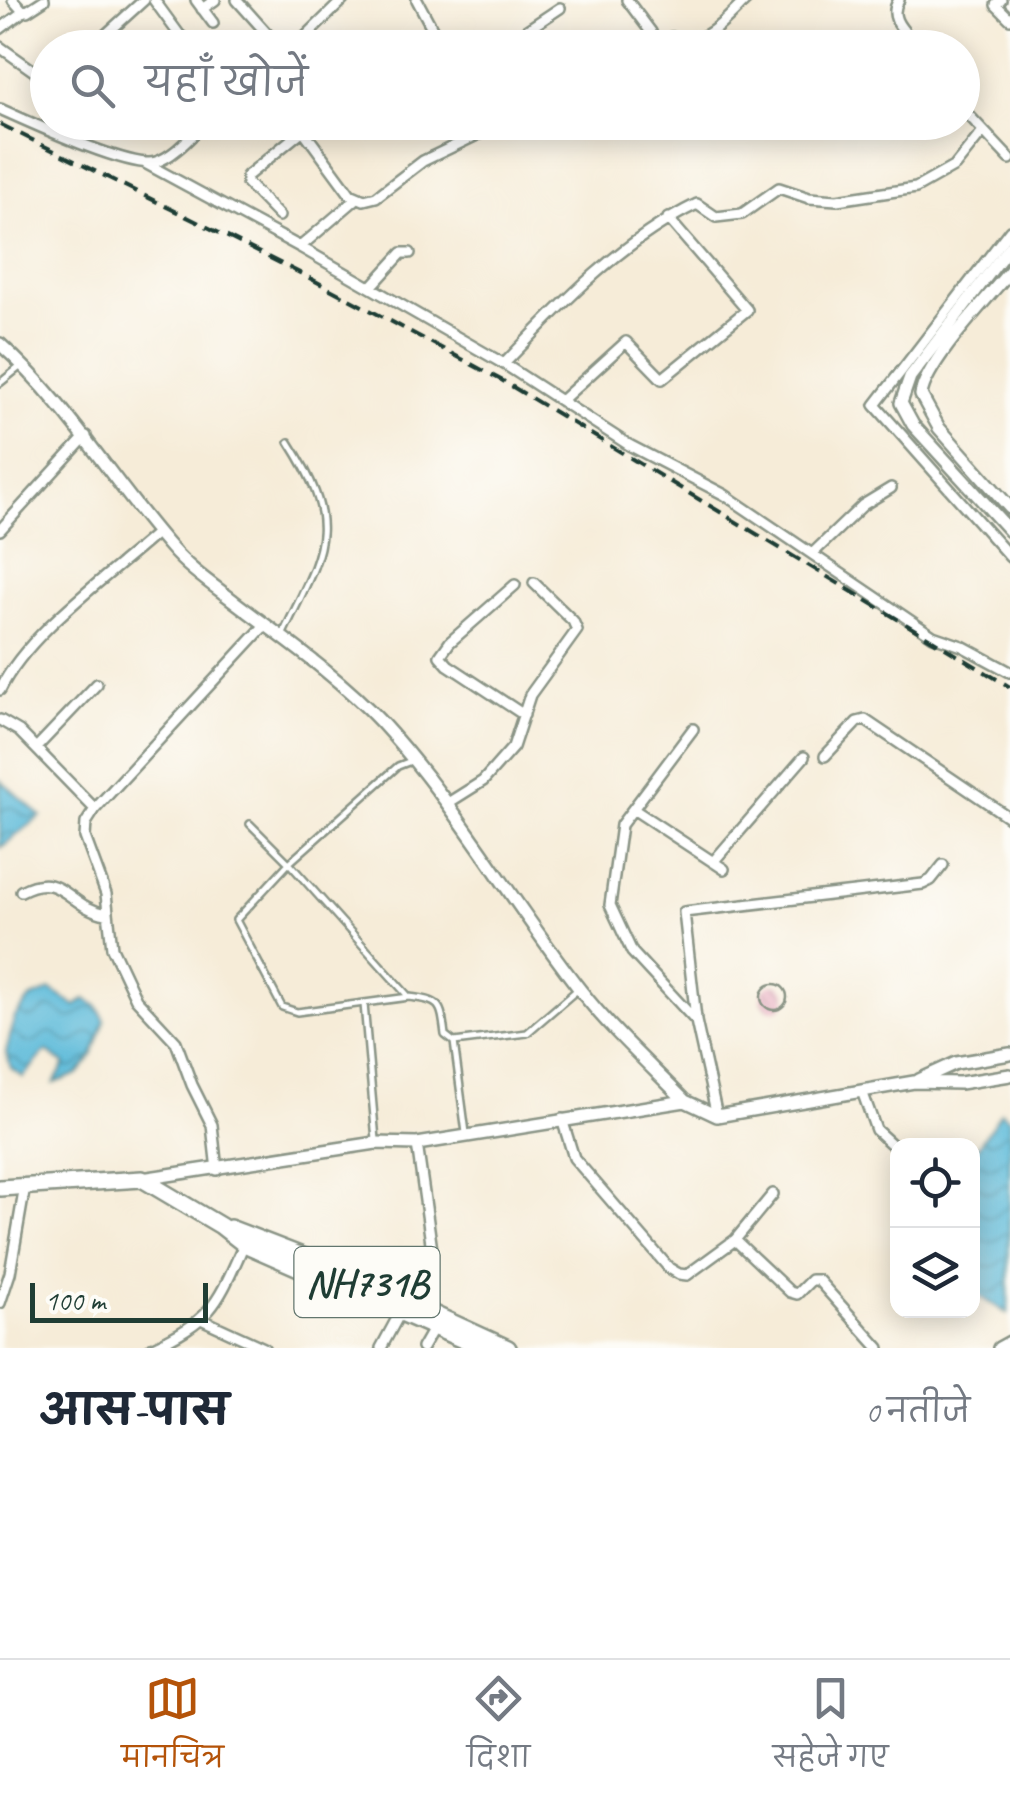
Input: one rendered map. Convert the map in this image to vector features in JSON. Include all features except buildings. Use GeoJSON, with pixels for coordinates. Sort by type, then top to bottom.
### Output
{"type":"FeatureCollection","features":[{"type":"Feature","properties":{"kind":"highway"},"geometry":{"type":"LineString","coordinates":[[0,1188],[142,1179]]}},
{"type":"Feature","properties":{"kind":"highway","name":"NH731B"},"geometry":{"type":"LineString","coordinates":[[142,1179],[247,1239],[508,1348]]}},
{"type":"Feature","properties":{"kind":"highway","name":"NH731B"},"geometry":{"type":"LineString","coordinates":[[438,1321],[481,1348]]}},
{"type":"Feature","properties":{"kind":"street"},"geometry":{"type":"LineString","coordinates":[[12,0],[24,11]]}},
{"type":"Feature","properties":{"kind":"street"},"geometry":{"type":"LineString","coordinates":[[0,29],[44,0]]}},
{"type":"Feature","properties":{"kind":"street"},"geometry":{"type":"LineString","coordinates":[[111,30],[144,0]]}},
{"type":"Feature","properties":{"kind":"street"},"geometry":{"type":"LineString","coordinates":[[154,0],[176,30]]}},
{"type":"Feature","properties":{"kind":"street"},"geometry":{"type":"LineString","coordinates":[[213,23],[199,4],[215,0]]}},
{"type":"Feature","properties":{"kind":"street"},"geometry":{"type":"LineString","coordinates":[[237,0],[264,30]]}},
{"type":"Feature","properties":{"kind":"street"},"geometry":{"type":"LineString","coordinates":[[312,30],[343,0]]}},
{"type":"Feature","properties":{"kind":"street"},"geometry":{"type":"LineString","coordinates":[[417,0],[433,30]]}},
{"type":"Feature","properties":{"kind":"street"},"geometry":{"type":"LineString","coordinates":[[627,0],[648,30]]}},
{"type":"Feature","properties":{"kind":"street"},"geometry":{"type":"LineString","coordinates":[[714,30],[746,0]]}},
{"type":"Feature","properties":{"kind":"street"},"geometry":{"type":"LineString","coordinates":[[899,0],[894,7],[895,16],[905,30]]}},
{"type":"Feature","properties":{"kind":"street"},"geometry":{"type":"LineString","coordinates":[[1000,0],[996,6],[1010,18]]}},
{"type":"Feature","properties":{"kind":"street"},"geometry":{"type":"LineString","coordinates":[[527,30],[560,8]]}},
{"type":"Feature","properties":{"kind":"street"},"geometry":{"type":"LineString","coordinates":[[0,47],[30,68]]}},
{"type":"Feature","properties":{"kind":"street"},"geometry":{"type":"LineString","coordinates":[[0,108],[30,121]]}},
{"type":"Feature","properties":{"kind":"street"},"geometry":{"type":"LineString","coordinates":[[980,129],[1010,159]]}},
{"type":"Feature","properties":{"kind":"street"},"geometry":{"type":"LineString","coordinates":[[980,136],[983,132]]}},
{"type":"Feature","properties":{"kind":"street"},"geometry":{"type":"LineString","coordinates":[[75,140],[145,163],[300,247],[504,364],[629,445],[725,496],[933,636],[962,646],[1010,672]]}},
{"type":"Feature","properties":{"kind":"street"},"geometry":{"type":"LineString","coordinates":[[145,163],[165,158],[186,140]]}},
{"type":"Feature","properties":{"kind":"street"},"geometry":{"type":"LineString","coordinates":[[279,216],[247,182],[247,176],[285,140]]}},
{"type":"Feature","properties":{"kind":"street"},"geometry":{"type":"LineString","coordinates":[[311,140],[356,199]]}},
{"type":"Feature","properties":{"kind":"street"},"geometry":{"type":"LineString","coordinates":[[300,247],[356,199],[376,197],[424,161],[467,140]]}},
{"type":"Feature","properties":{"kind":"street"},"geometry":{"type":"LineString","coordinates":[[504,364],[571,294],[668,218],[697,204],[716,217],[742,214],[779,188],[825,200],[916,188],[955,166],[976,140]]}},
{"type":"Feature","properties":{"kind":"street"},"geometry":{"type":"LineString","coordinates":[[561,401],[626,342],[662,379],[747,310],[668,218]]}},
{"type":"Feature","properties":{"kind":"street"},"geometry":{"type":"LineString","coordinates":[[1010,230],[875,405],[1010,557]]}},
{"type":"Feature","properties":{"kind":"street"},"geometry":{"type":"LineString","coordinates":[[1010,246],[910,377],[901,403],[913,425],[1010,531]]}},
{"type":"Feature","properties":{"kind":"street"},"geometry":{"type":"LineString","coordinates":[[370,287],[402,253],[410,253]]}},
{"type":"Feature","properties":{"kind":"street"},"geometry":{"type":"LineString","coordinates":[[1010,271],[942,354],[921,395],[939,428],[1010,508]]}},
{"type":"Feature","properties":{"kind":"street"},"geometry":{"type":"LineString","coordinates":[[0,344],[86,436],[187,564],[282,636],[368,709],[448,803],[579,988],[616,1032],[686,1101],[717,1116],[914,1082],[1010,1076]]}},
{"type":"Feature","properties":{"kind":"street"},"geometry":{"type":"LineString","coordinates":[[0,530],[86,436]]}},
{"type":"Feature","properties":{"kind":"street"},"geometry":{"type":"LineString","coordinates":[[812,554],[856,511],[891,488]]}},
{"type":"Feature","properties":{"kind":"street"},"geometry":{"type":"LineString","coordinates":[[0,690],[9,671],[29,647],[158,532]]}},
{"type":"Feature","properties":{"kind":"street"},"geometry":{"type":"LineString","coordinates":[[448,803],[483,781],[513,747],[530,695],[577,630],[574,622],[534,583]]}},
{"type":"Feature","properties":{"kind":"street"},"geometry":{"type":"LineString","coordinates":[[515,586],[450,642],[440,656],[524,715]]}},
{"type":"Feature","properties":{"kind":"street"},"geometry":{"type":"LineString","coordinates":[[218,1170],[210,1118],[171,1034],[136,999],[109,941],[106,894],[86,838],[86,823],[95,808],[266,625]]}},
{"type":"Feature","properties":{"kind":"street"},"geometry":{"type":"LineString","coordinates":[[36,748],[98,684]]}},
{"type":"Feature","properties":{"kind":"street"},"geometry":{"type":"LineString","coordinates":[[0,720],[19,732],[95,808]]}},
{"type":"Feature","properties":{"kind":"street"},"geometry":{"type":"LineString","coordinates":[[825,756],[856,722],[865,720],[1010,818]]}},
{"type":"Feature","properties":{"kind":"street"},"geometry":{"type":"LineString","coordinates":[[693,729],[621,826],[610,906],[632,952],[696,1021]]}},
{"type":"Feature","properties":{"kind":"street"},"geometry":{"type":"LineString","coordinates":[[713,862],[804,757]]}},
{"type":"Feature","properties":{"kind":"street"},"geometry":{"type":"LineString","coordinates":[[633,810],[724,869]]}},
{"type":"Feature","properties":{"kind":"street"},"geometry":{"type":"LineString","coordinates":[[717,1116],[696,1021],[684,912],[923,884],[943,865]]}},
{"type":"Feature","properties":{"kind":"street"},"geometry":{"type":"LineString","coordinates":[[21,891],[47,882],[88,910],[107,914]]}},
{"type":"Feature","properties":{"kind":"street"},"geometry":{"type":"LineString","coordinates":[[914,1082],[956,1063],[1010,1054]]}},
{"type":"Feature","properties":{"kind":"street"},"geometry":{"type":"LineString","coordinates":[[862,1091],[876,1130],[890,1143]]}},
{"type":"Feature","properties":{"kind":"street"},"geometry":{"type":"LineString","coordinates":[[142,1179],[376,1143],[417,1144],[686,1101]]}},
{"type":"Feature","properties":{"kind":"street"},"geometry":{"type":"LineString","coordinates":[[562,1120],[574,1158],[669,1268],[679,1274],[687,1275],[735,1240],[773,1194]]}},
{"type":"Feature","properties":{"kind":"street"},"geometry":{"type":"LineString","coordinates":[[417,1144],[432,1250]]}},
{"type":"Feature","properties":{"kind":"street"},"geometry":{"type":"LineString","coordinates":[[0,1303],[10,1273],[25,1186]]}},
{"type":"Feature","properties":{"kind":"street"},"geometry":{"type":"LineString","coordinates":[[152,1348],[164,1346],[203,1320],[219,1297],[247,1239]]}},
{"type":"Feature","properties":{"kind":"street"},"geometry":{"type":"LineString","coordinates":[[735,1240],[790,1292],[797,1294],[811,1280],[818,1280],[879,1348]]}},
{"type":"Feature","properties":{"kind":"street"},"geometry":{"type":"LineString","coordinates":[[381,1348],[403,1306]]}},
{"type":"Feature","properties":{"kind":"street"},"geometry":{"type":"LineString","coordinates":[[203,1320],[264,1348]]}},
{"type":"Feature","properties":{"kind":"street"},"geometry":{"type":"LineString","coordinates":[[422,1348],[438,1321]]}},
{"type":"Feature","properties":{"kind":"street"},"geometry":{"type":"LineString","coordinates":[[999,1348],[1010,1342]]}},
{"type":"Feature","properties":{"kind":"lane"},"geometry":{"type":"LineString","coordinates":[[0,383],[22,365]]}},
{"type":"Feature","properties":{"kind":"lane"},"geometry":{"type":"LineString","coordinates":[[282,636],[324,537],[316,488],[289,442]]}},
{"type":"Feature","properties":{"kind":"lane"},"geometry":{"type":"LineString","coordinates":[[414,760],[398,766],[288,863],[236,920],[286,1010],[297,1012],[409,997],[435,1001],[442,1010],[445,1035],[454,1042],[466,1134]]}},
{"type":"Feature","properties":{"kind":"lane"},"geometry":{"type":"LineString","coordinates":[[250,824],[409,997]]}},
{"type":"Feature","properties":{"kind":"lane"},"geometry":{"type":"LineString","coordinates":[[454,1042],[526,1033],[579,988]]}},
{"type":"Feature","properties":{"kind":"lane"},"geometry":{"type":"LineString","coordinates":[[364,1004],[376,1143]]}},
{"type":"Feature","properties":{"kind":"water"},"geometry":{"type":"Polygon","coordinates":[[[0,780],[41,816],[0,848],[0,780]]]}},
{"type":"Feature","properties":{"kind":"water"},"geometry":{"type":"Polygon","coordinates":[[[51,990],[76,1006],[85,999],[97,1006],[105,1020],[93,1054],[78,1074],[54,1083],[65,1064],[46,1051],[23,1077],[11,1068],[6,1052],[15,1017],[30,999],[51,990]]]}},
{"type":"Feature","properties":{"kind":"water"},"geometry":{"type":"Polygon","coordinates":[[[1001,1112],[1010,1119],[1008,1314],[980,1296],[980,1144],[1001,1112]]]}},
{"type":"Feature","properties":{"kind":"railway"},"geometry":{"type":"LineString","coordinates":[[0,124],[30,139]]}},
{"type":"Feature","properties":{"kind":"railway"},"geometry":{"type":"LineString","coordinates":[[32,140],[304,275],[503,381],[1010,687]]}}]}
